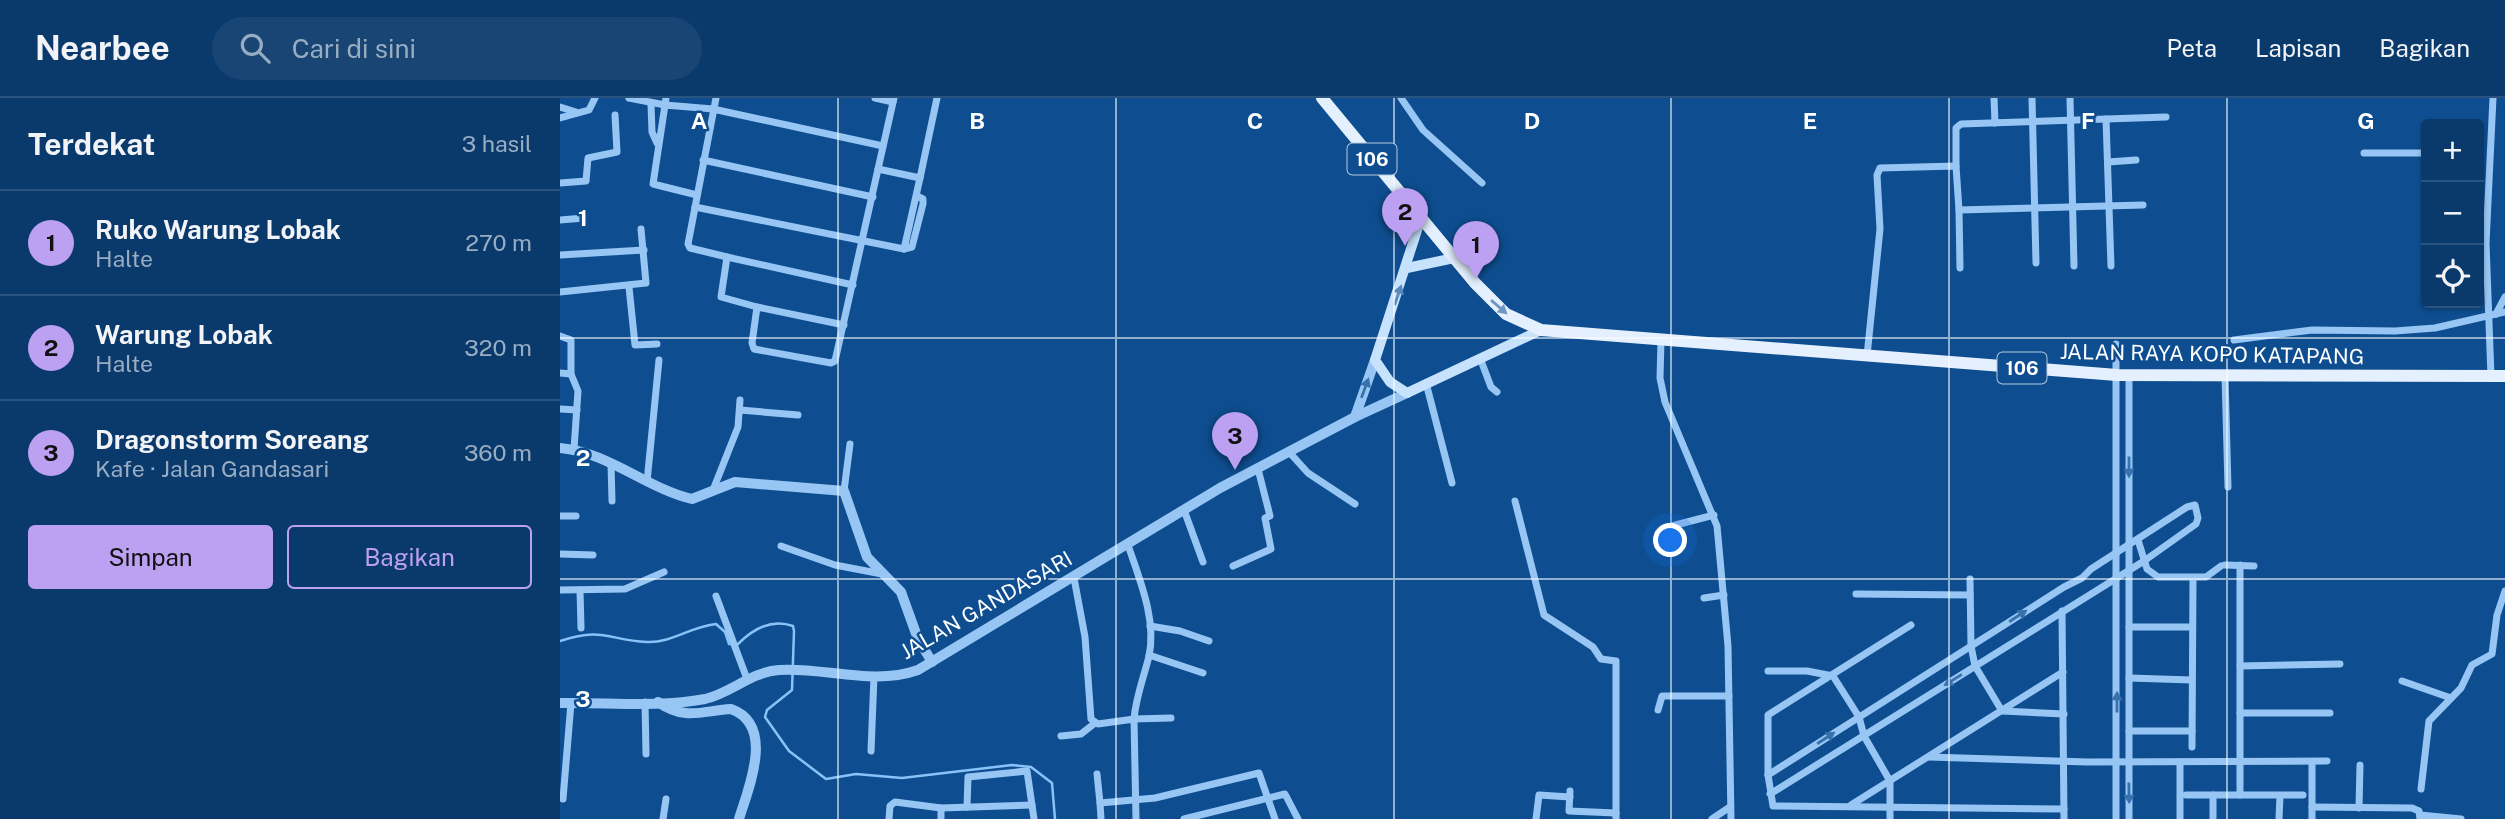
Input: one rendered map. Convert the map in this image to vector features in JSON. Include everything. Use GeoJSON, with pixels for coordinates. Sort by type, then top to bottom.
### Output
{"type":"FeatureCollection","features":[{"type":"Feature","properties":{"kind":"main road","name":"106"},"geometry":{"type":"LineString","coordinates":[[1322,98],[1420,221],[1495,304],[1520,321],[1541,330]]}},
{"type":"Feature","properties":{"kind":"main road"},"geometry":{"type":"LineString","coordinates":[[1420,221],[1376,359],[1390,382],[1407,393],[1541,330]]}},
{"type":"Feature","properties":{"kind":"main road"},"geometry":{"type":"LineString","coordinates":[[1407,268],[1454,258]]}},
{"type":"Feature","properties":{"kind":"main road"},"geometry":{"type":"LineString","coordinates":[[1519,340],[1522,328],[1520,321]]}},
{"type":"Feature","properties":{"kind":"main road","name":"JALAN RAYA KOPO KATAPANG"},"geometry":{"type":"LineString","coordinates":[[1541,330],[2123,375],[2505,376]]}},
{"type":"Feature","properties":{"kind":"street"},"geometry":{"type":"LineString","coordinates":[[560,118],[591,108],[595,98]]}},
{"type":"Feature","properties":{"kind":"street"},"geometry":{"type":"LineString","coordinates":[[629,98],[652,104],[666,101],[883,146]]}},
{"type":"Feature","properties":{"kind":"street"},"geometry":{"type":"LineString","coordinates":[[716,98],[703,160],[690,248],[853,285]]}},
{"type":"Feature","properties":{"kind":"street"},"geometry":{"type":"LineString","coordinates":[[757,307],[752,343],[754,349],[833,363],[863,242],[893,100],[875,98]]}},
{"type":"Feature","properties":{"kind":"street"},"geometry":{"type":"LineString","coordinates":[[695,207],[863,242],[904,249],[912,247],[923,204],[923,199],[917,196],[937,98]]}},
{"type":"Feature","properties":{"kind":"street"},"geometry":{"type":"LineString","coordinates":[[1401,98],[1423,130],[1482,183]]}},
{"type":"Feature","properties":{"kind":"street"},"geometry":{"type":"LineString","coordinates":[[1994,98],[1995,123]]}},
{"type":"Feature","properties":{"kind":"street"},"geometry":{"type":"LineString","coordinates":[[2032,98],[2036,263]]}},
{"type":"Feature","properties":{"kind":"street"},"geometry":{"type":"LineString","coordinates":[[2070,98],[2074,266]]}},
{"type":"Feature","properties":{"kind":"street"},"geometry":{"type":"LineString","coordinates":[[2484,222],[2493,98]]}},
{"type":"Feature","properties":{"kind":"street"},"geometry":{"type":"LineString","coordinates":[[666,101],[657,143],[653,184],[697,195]]}},
{"type":"Feature","properties":{"kind":"street"},"geometry":{"type":"LineString","coordinates":[[652,104],[652,132],[657,143]]}},
{"type":"Feature","properties":{"kind":"street"},"geometry":{"type":"LineString","coordinates":[[560,107],[578,113]]}},
{"type":"Feature","properties":{"kind":"street"},"geometry":{"type":"LineString","coordinates":[[560,183],[585,181],[588,158],[617,152],[615,115]]}},
{"type":"Feature","properties":{"kind":"street"},"geometry":{"type":"LineString","coordinates":[[1960,268],[1956,166],[1958,126],[2166,117]]}},
{"type":"Feature","properties":{"kind":"street"},"geometry":{"type":"LineString","coordinates":[[2106,119],[2111,267]]}},
{"type":"Feature","properties":{"kind":"street"},"geometry":{"type":"LineString","coordinates":[[2484,151],[2491,150]]}},
{"type":"Feature","properties":{"kind":"street"},"geometry":{"type":"LineString","coordinates":[[2364,153],[2421,153]]}},
{"type":"Feature","properties":{"kind":"street"},"geometry":{"type":"LineString","coordinates":[[703,160],[873,197]]}},
{"type":"Feature","properties":{"kind":"street"},"geometry":{"type":"LineString","coordinates":[[2108,162],[2136,160]]}},
{"type":"Feature","properties":{"kind":"street"},"geometry":{"type":"LineString","coordinates":[[1867,356],[1880,229],[1877,171],[1956,166]]}},
{"type":"Feature","properties":{"kind":"street"},"geometry":{"type":"LineString","coordinates":[[878,169],[920,178]]}},
{"type":"Feature","properties":{"kind":"street"},"geometry":{"type":"LineString","coordinates":[[1959,210],[2143,205]]}},
{"type":"Feature","properties":{"kind":"street"},"geometry":{"type":"LineString","coordinates":[[560,220],[584,218]]}},
{"type":"Feature","properties":{"kind":"street"},"geometry":{"type":"LineString","coordinates":[[560,292],[629,287],[647,282],[641,229]]}},
{"type":"Feature","properties":{"kind":"street"},"geometry":{"type":"LineString","coordinates":[[2482,245],[2492,315],[2491,376]]}},
{"type":"Feature","properties":{"kind":"street"},"geometry":{"type":"LineString","coordinates":[[560,255],[643,250]]}},
{"type":"Feature","properties":{"kind":"street"},"geometry":{"type":"LineString","coordinates":[[727,257],[721,297],[844,325]]}},
{"type":"Feature","properties":{"kind":"street"},"geometry":{"type":"LineString","coordinates":[[629,287],[635,345],[657,344]]}},
{"type":"Feature","properties":{"kind":"street"},"geometry":{"type":"LineString","coordinates":[[2492,315],[2505,297]]}},
{"type":"Feature","properties":{"kind":"street"},"geometry":{"type":"LineString","coordinates":[[2234,340],[2312,330],[2413,330],[2455,325],[2505,312]]}},
{"type":"Feature","properties":{"kind":"street"},"geometry":{"type":"LineString","coordinates":[[560,336],[571,340],[571,374],[578,391],[574,449]]}},
{"type":"Feature","properties":{"kind":"street"},"geometry":{"type":"LineString","coordinates":[[1661,340],[1660,377],[1665,402],[1714,515],[1724,595],[1731,819]]}},
{"type":"Feature","properties":{"kind":"street"},"geometry":{"type":"LineString","coordinates":[[2116,344],[2123,375],[2130,545],[2129,819]]}},
{"type":"Feature","properties":{"kind":"street"},"geometry":{"type":"LineString","coordinates":[[1480,358],[1491,387],[1497,392]]}},
{"type":"Feature","properties":{"kind":"street"},"geometry":{"type":"LineString","coordinates":[[1355,417],[1376,359]]}},
{"type":"Feature","properties":{"kind":"street"},"geometry":{"type":"LineString","coordinates":[[648,482],[659,360]]}},
{"type":"Feature","properties":{"kind":"street"},"geometry":{"type":"LineString","coordinates":[[560,373],[571,374]]}},
{"type":"Feature","properties":{"kind":"street"},"geometry":{"type":"LineString","coordinates":[[2116,819],[2117,553],[2123,375]]}},
{"type":"Feature","properties":{"kind":"street"},"geometry":{"type":"LineString","coordinates":[[2225,376],[2228,487]]}},
{"type":"Feature","properties":{"kind":"street"},"geometry":{"type":"LineString","coordinates":[[1426,383],[1452,483]]}},
{"type":"Feature","properties":{"kind":"street","name":"JALAN GANDASARI"},"geometry":{"type":"LineString","coordinates":[[566,703],[657,702],[708,698],[747,679],[784,670],[874,676],[907,674],[1074,578],[1184,510],[1355,417],[1407,393]]}},
{"type":"Feature","properties":{"kind":"street"},"geometry":{"type":"LineString","coordinates":[[713,490],[738,427],[740,400]]}},
{"type":"Feature","properties":{"kind":"street"},"geometry":{"type":"LineString","coordinates":[[560,409],[577,410]]}},
{"type":"Feature","properties":{"kind":"street"},"geometry":{"type":"LineString","coordinates":[[740,410],[798,415]]}},
{"type":"Feature","properties":{"kind":"street"},"geometry":{"type":"LineString","coordinates":[[850,444],[844,491],[864,551],[872,565],[901,592],[918,639],[932,662]]}},
{"type":"Feature","properties":{"kind":"street"},"geometry":{"type":"LineString","coordinates":[[560,447],[574,449],[691,499],[725,484],[747,482],[844,491]]}},
{"type":"Feature","properties":{"kind":"street"},"geometry":{"type":"LineString","coordinates":[[1290,453],[1308,473],[1355,504]]}},
{"type":"Feature","properties":{"kind":"street"},"geometry":{"type":"LineString","coordinates":[[611,464],[612,501]]}},
{"type":"Feature","properties":{"kind":"street"},"geometry":{"type":"LineString","coordinates":[[1233,566],[1271,549],[1265,518],[1270,516],[1258,469]]}},
{"type":"Feature","properties":{"kind":"street"},"geometry":{"type":"LineString","coordinates":[[1515,501],[1544,615],[1593,647],[1601,659],[1616,661],[1616,816],[1569,811],[1570,794],[1539,795],[1536,819]]}},
{"type":"Feature","properties":{"kind":"street"},"geometry":{"type":"LineString","coordinates":[[1768,775],[2187,507],[2195,505],[2199,518],[2196,524],[2144,561],[1770,794]]}},
{"type":"Feature","properties":{"kind":"street"},"geometry":{"type":"LineString","coordinates":[[1184,510],[1203,562]]}},
{"type":"Feature","properties":{"kind":"street"},"geometry":{"type":"LineString","coordinates":[[1668,527],[1714,515]]}},
{"type":"Feature","properties":{"kind":"street"},"geometry":{"type":"LineString","coordinates":[[560,516],[576,516]]}},
{"type":"Feature","properties":{"kind":"street"},"geometry":{"type":"LineString","coordinates":[[2138,540],[2151,575],[2193,579],[2210,575],[2223,565],[2254,566]]}},
{"type":"Feature","properties":{"kind":"street"},"geometry":{"type":"LineString","coordinates":[[1128,545],[1150,626],[1149,655],[1137,694],[1134,719],[1133,800],[1136,819]]}},
{"type":"Feature","properties":{"kind":"street"},"geometry":{"type":"LineString","coordinates":[[781,546],[835,565],[883,574]]}},
{"type":"Feature","properties":{"kind":"street"},"geometry":{"type":"LineString","coordinates":[[560,554],[593,555]]}},
{"type":"Feature","properties":{"kind":"street"},"geometry":{"type":"LineString","coordinates":[[2240,565],[2240,795]]}},
{"type":"Feature","properties":{"kind":"street"},"geometry":{"type":"LineString","coordinates":[[560,590],[625,589],[664,572]]}},
{"type":"Feature","properties":{"kind":"street"},"geometry":{"type":"LineString","coordinates":[[1074,578],[1084,637],[1088,710],[1095,723]]}},
{"type":"Feature","properties":{"kind":"street"},"geometry":{"type":"LineString","coordinates":[[1970,579],[1971,646],[1975,666],[2002,711]]}},
{"type":"Feature","properties":{"kind":"street"},"geometry":{"type":"LineString","coordinates":[[2192,747],[2193,579]]}},
{"type":"Feature","properties":{"kind":"street"},"geometry":{"type":"LineString","coordinates":[[580,590],[581,628]]}},
{"type":"Feature","properties":{"kind":"street"},"geometry":{"type":"LineString","coordinates":[[2421,789],[2428,724],[2461,688],[2472,665],[2492,654],[2497,615],[2505,591]]}},
{"type":"Feature","properties":{"kind":"street"},"geometry":{"type":"LineString","coordinates":[[1856,594],[1970,595]]}},
{"type":"Feature","properties":{"kind":"street"},"geometry":{"type":"LineString","coordinates":[[1704,598],[1724,595]]}},
{"type":"Feature","properties":{"kind":"street"},"geometry":{"type":"LineString","coordinates":[[716,596],[747,679]]}},
{"type":"Feature","properties":{"kind":"street"},"geometry":{"type":"LineString","coordinates":[[2062,611],[2064,819]]}},
{"type":"Feature","properties":{"kind":"street"},"geometry":{"type":"LineString","coordinates":[[1911,625],[1768,715],[1768,775],[1774,806],[2064,808]]}},
{"type":"Feature","properties":{"kind":"street"},"geometry":{"type":"LineString","coordinates":[[1150,626],[1180,631],[1209,641]]}},
{"type":"Feature","properties":{"kind":"street"},"geometry":{"type":"LineString","coordinates":[[2129,627],[2192,627]]}},
{"type":"Feature","properties":{"kind":"street"},"geometry":{"type":"LineString","coordinates":[[1149,655],[1202,673]]}},
{"type":"Feature","properties":{"kind":"street"},"geometry":{"type":"LineString","coordinates":[[2240,666],[2340,664]]}},
{"type":"Feature","properties":{"kind":"street"},"geometry":{"type":"LineString","coordinates":[[1768,671],[1807,671],[1833,676],[1859,717],[1864,736],[1890,780],[1890,819]]}},
{"type":"Feature","properties":{"kind":"street"},"geometry":{"type":"LineString","coordinates":[[1849,807],[2063,671]]}},
{"type":"Feature","properties":{"kind":"street"},"geometry":{"type":"LineString","coordinates":[[871,751],[874,676]]}},
{"type":"Feature","properties":{"kind":"street"},"geometry":{"type":"LineString","coordinates":[[2129,678],[2192,680]]}},
{"type":"Feature","properties":{"kind":"street"},"geometry":{"type":"LineString","coordinates":[[2402,681],[2451,698]]}},
{"type":"Feature","properties":{"kind":"street"},"geometry":{"type":"LineString","coordinates":[[1658,710],[1662,696],[1729,696]]}},
{"type":"Feature","properties":{"kind":"street"},"geometry":{"type":"LineString","coordinates":[[645,702],[646,754]]}},
{"type":"Feature","properties":{"kind":"street"},"geometry":{"type":"LineString","coordinates":[[657,702],[672,712],[684,715],[729,709],[744,719],[754,737],[756,753],[739,819]]}},
{"type":"Feature","properties":{"kind":"street"},"geometry":{"type":"LineString","coordinates":[[563,799],[566,703]]}},
{"type":"Feature","properties":{"kind":"street"},"geometry":{"type":"LineString","coordinates":[[2002,711],[2064,714]]}},
{"type":"Feature","properties":{"kind":"street"},"geometry":{"type":"LineString","coordinates":[[2240,713],[2330,713]]}},
{"type":"Feature","properties":{"kind":"street"},"geometry":{"type":"LineString","coordinates":[[1061,736],[1081,734],[1095,723],[1171,718]]}},
{"type":"Feature","properties":{"kind":"street"},"geometry":{"type":"LineString","coordinates":[[2129,731],[2192,731]]}},
{"type":"Feature","properties":{"kind":"street"},"geometry":{"type":"LineString","coordinates":[[1929,757],[2239,763],[2327,761]]}},
{"type":"Feature","properties":{"kind":"street"},"geometry":{"type":"LineString","coordinates":[[2180,762],[2180,819]]}},
{"type":"Feature","properties":{"kind":"street"},"geometry":{"type":"LineString","coordinates":[[2312,762],[2312,819]]}},
{"type":"Feature","properties":{"kind":"street"},"geometry":{"type":"LineString","coordinates":[[2360,765],[2360,808]]}},
{"type":"Feature","properties":{"kind":"street"},"geometry":{"type":"LineString","coordinates":[[967,807],[968,777],[1027,771],[1034,819]]}},
{"type":"Feature","properties":{"kind":"street"},"geometry":{"type":"LineString","coordinates":[[1100,803],[1133,800],[1258,773],[1270,799],[1275,819]]}},
{"type":"Feature","properties":{"kind":"street"},"geometry":{"type":"LineString","coordinates":[[1097,774],[1101,819]]}},
{"type":"Feature","properties":{"kind":"street"},"geometry":{"type":"LineString","coordinates":[[1184,819],[1288,795],[1298,819]]}},
{"type":"Feature","properties":{"kind":"street"},"geometry":{"type":"LineString","coordinates":[[2186,795],[2303,795]]}},
{"type":"Feature","properties":{"kind":"street"},"geometry":{"type":"LineString","coordinates":[[2213,795],[2213,819]]}},
{"type":"Feature","properties":{"kind":"street"},"geometry":{"type":"LineString","coordinates":[[2279,819],[2280,796]]}},
{"type":"Feature","properties":{"kind":"street"},"geometry":{"type":"LineString","coordinates":[[663,819],[666,799]]}},
{"type":"Feature","properties":{"kind":"street"},"geometry":{"type":"LineString","coordinates":[[889,819],[890,806],[895,802],[941,808],[1032,805]]}},
{"type":"Feature","properties":{"kind":"street"},"geometry":{"type":"LineString","coordinates":[[1712,819],[1730,807]]}},
{"type":"Feature","properties":{"kind":"street"},"geometry":{"type":"LineString","coordinates":[[2312,807],[2414,808],[2420,817],[2460,819]]}},
{"type":"Feature","properties":{"kind":"street"},"geometry":{"type":"LineString","coordinates":[[941,808],[942,819]]}},
{"type":"Feature","properties":{"kind":"waterway"},"geometry":{"type":"LineString","coordinates":[[560,641],[596,635],[656,642],[716,624],[725,632],[729,644],[738,644],[749,634],[770,624],[793,626],[792,690],[767,710],[765,717],[789,751],[826,779],[856,774],[902,778],[1012,765],[1031,767],[1052,783],[1055,819]]}},
{"type":"Feature","properties":{"kind":"place","name":"Warung Lobak"},"geometry":{"type":"Point","coordinates":[1405,246]}},
{"type":"Feature","properties":{"kind":"place","name":"Ruko Warung Lobak"},"geometry":{"type":"Point","coordinates":[1476,279]}},
{"type":"Feature","properties":{"kind":"place","name":"Dragonstorm Soreang"},"geometry":{"type":"Point","coordinates":[1235,470]}}]}
